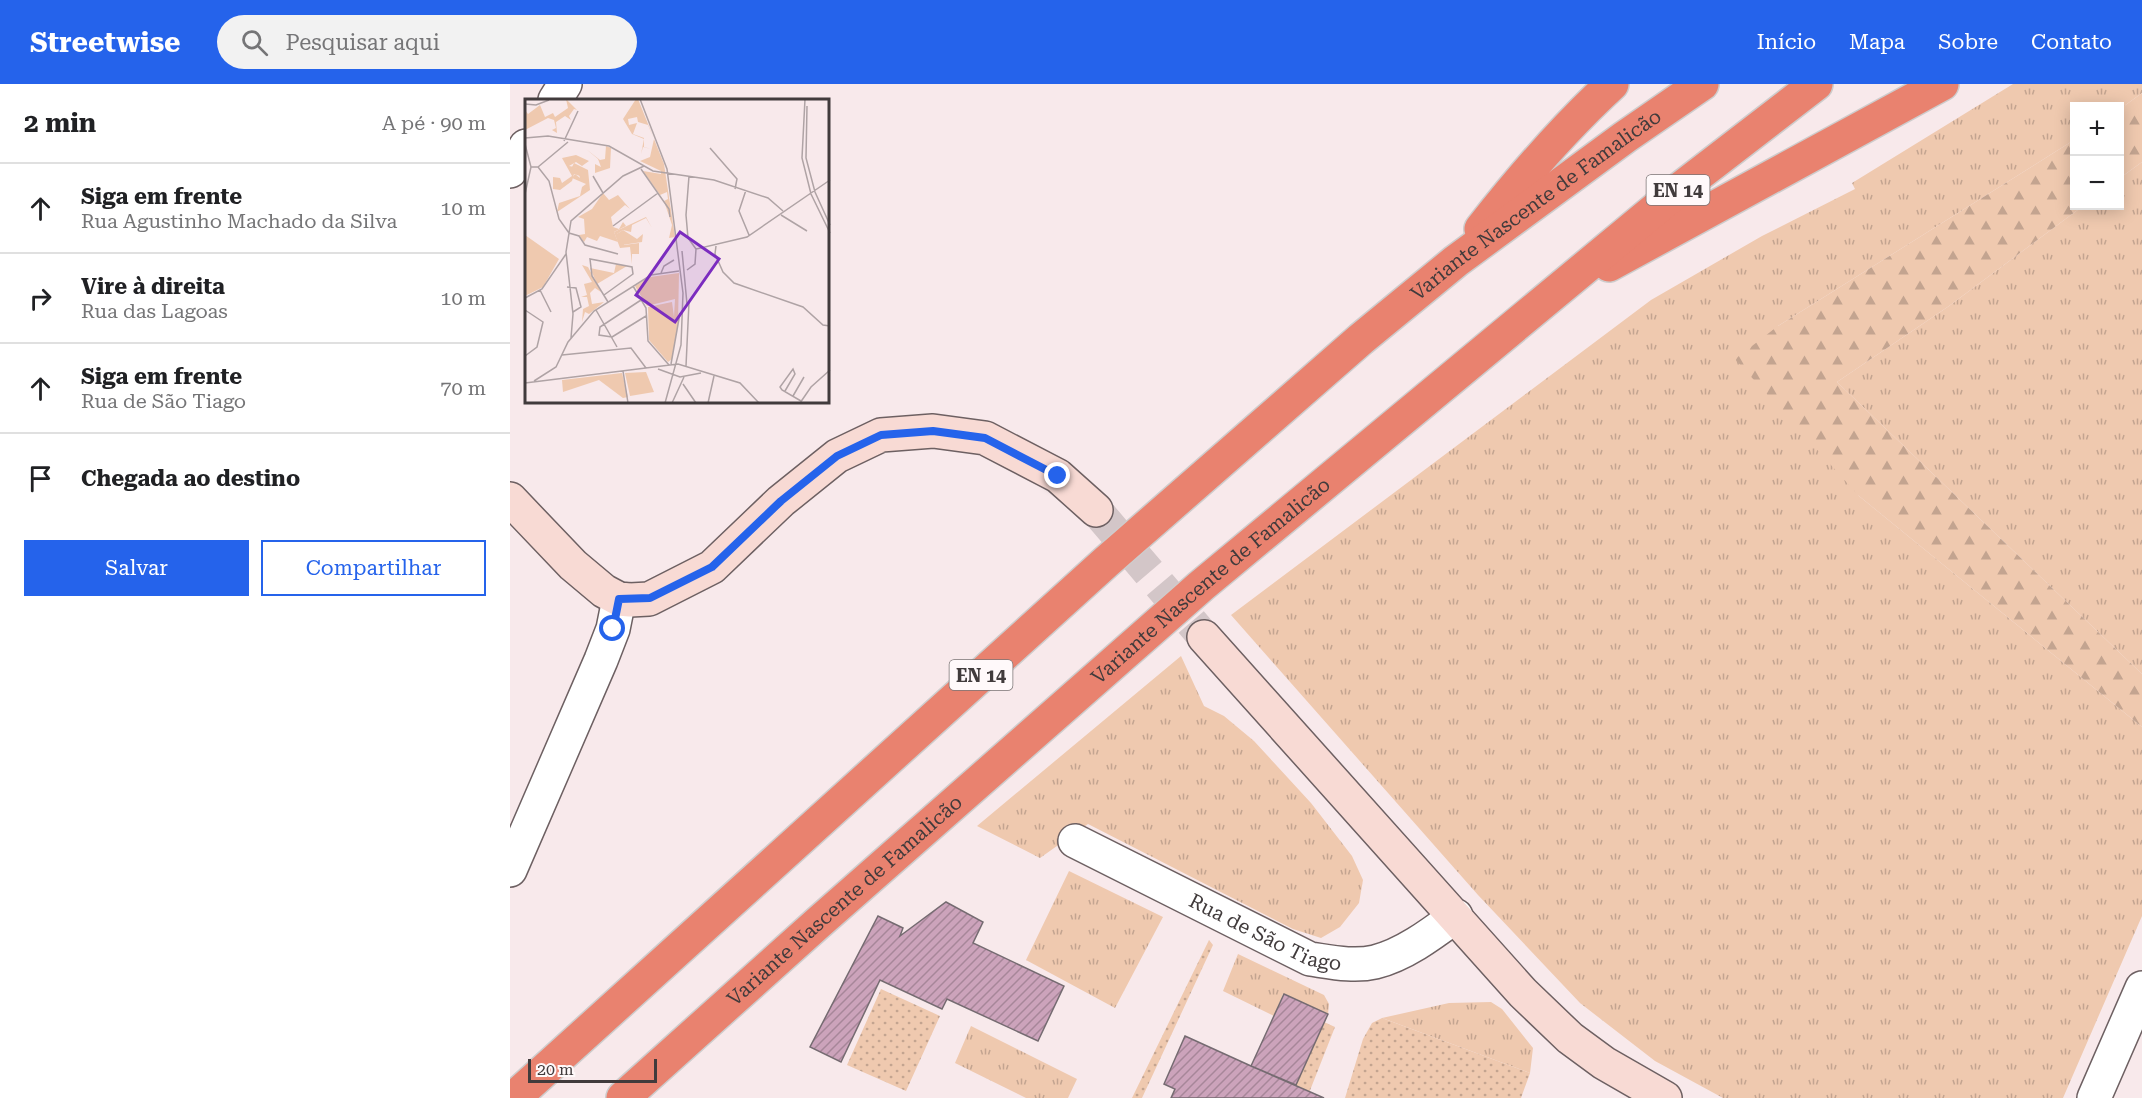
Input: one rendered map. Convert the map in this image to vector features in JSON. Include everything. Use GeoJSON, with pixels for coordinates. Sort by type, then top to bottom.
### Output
{"type":"FeatureCollection","features":[{"type":"Feature","properties":{"kind":"highway"},"geometry":{"type":"LineString","coordinates":[[1456,261],[1512,189],[1584,110],[1612,84]]}},
{"type":"Feature","properties":{"kind":"highway","name":"Variante Nascente de Famalicão"},"geometry":{"type":"LineString","coordinates":[[514,1098],[1106,562],[1361,339],[1456,261],[1625,137],[1702,84]]}},
{"type":"Feature","properties":{"kind":"highway","name":"Variante Nascente de Famalicão"},"geometry":{"type":"LineString","coordinates":[[623,1098],[1201,586],[1681,188],[1816,84]]}},
{"type":"Feature","properties":{"kind":"highway"},"geometry":{"type":"LineString","coordinates":[[1544,300],[1942,84]]}},
{"type":"Feature","properties":{"kind":"main road"},"geometry":{"type":"LineString","coordinates":[[510,499],[573,565],[604,591],[634,599],[712,567],[781,501],[837,456],[881,435],[933,431],[985,438],[1058,476],[1096,510]]}},
{"type":"Feature","properties":{"kind":"main road"},"geometry":{"type":"LineString","coordinates":[[1204,637],[1523,993],[1570,1038],[1604,1064],[1665,1098]]}},
{"type":"Feature","properties":{"kind":"street"},"geometry":{"type":"LineString","coordinates":[[556,99],[565,84]]}},
{"type":"Feature","properties":{"kind":"street"},"geometry":{"type":"LineString","coordinates":[[510,171],[525,148]]}},
{"type":"Feature","properties":{"kind":"street"},"geometry":{"type":"LineString","coordinates":[[510,870],[613,629],[634,599]]}},
{"type":"Feature","properties":{"kind":"street","name":"Rua de São Tiago"},"geometry":{"type":"LineString","coordinates":[[1075,841],[1310,959],[1345,964],[1375,962],[1429,936],[1456,916]]}},
{"type":"Feature","properties":{"kind":"street"},"geometry":{"type":"LineString","coordinates":[[2094,1098],[2142,988]]}},
{"type":"Feature","properties":{"kind":"green space"},"geometry":{"type":"Polygon","coordinates":[[[2013,84],[2142,84],[2142,93],[2124,106],[2124,102],[2070,102],[2070,143],[1778,326],[1859,496],[2142,727],[2142,916],[2063,1098],[1723,1098],[1655,1061],[1580,1003],[1478,895],[1231,615],[1651,300],[1762,236],[1855,189],[1852,183],[2013,84]]]}},
{"type":"Feature","properties":{"kind":"green space"},"geometry":{"type":"Polygon","coordinates":[[[2142,93],[2142,162],[2124,175],[2124,156],[2124,106],[2142,93]]]}},
{"type":"Feature","properties":{"kind":"green space"},"geometry":{"type":"Polygon","coordinates":[[[2070,143],[2070,210],[2078,210],[1949,306],[1837,382],[2142,674],[2142,727],[1859,496],[1735,359],[1778,326],[2070,143]]]}},
{"type":"Feature","properties":{"kind":"green space"},"geometry":{"type":"Polygon","coordinates":[[[2142,162],[2142,674],[1837,382],[1949,306],[2078,210],[2124,210],[2124,175],[2142,162]]]}},
{"type":"Feature","properties":{"kind":"green space"},"geometry":{"type":"Polygon","coordinates":[[[1181,656],[1204,706],[1224,716],[1254,741],[1311,803],[1352,856],[1363,880],[1359,903],[1340,927],[1321,938],[1293,929],[1088,824],[1040,858],[977,826],[1181,656]]]}},
{"type":"Feature","properties":{"kind":"green space"},"geometry":{"type":"Polygon","coordinates":[[[1069,871],[1163,917],[1115,1008],[1026,960],[1069,871]]]}},
{"type":"Feature","properties":{"kind":"green space"},"geometry":{"type":"Polygon","coordinates":[[[1209,940],[1213,945],[1142,1098],[1132,1098],[1209,940]]]}},
{"type":"Feature","properties":{"kind":"green space"},"geometry":{"type":"Polygon","coordinates":[[[1238,954],[1324,995],[1329,1004],[1328,1014],[1283,994],[1274,1016],[1223,991],[1238,954]]]}},
{"type":"Feature","properties":{"kind":"green space"},"geometry":{"type":"Polygon","coordinates":[[[881,989],[940,1016],[906,1091],[847,1065],[881,989]]]}},
{"type":"Feature","properties":{"kind":"green space"},"geometry":{"type":"Polygon","coordinates":[[[1491,1002],[1502,1009],[1533,1048],[1530,1073],[1382,1018],[1449,1003],[1491,1002]]]}},
{"type":"Feature","properties":{"kind":"green space"},"geometry":{"type":"Polygon","coordinates":[[[1382,1018],[1530,1073],[1521,1098],[1345,1098],[1363,1039],[1372,1023],[1382,1018]]]}},
{"type":"Feature","properties":{"kind":"green space"},"geometry":{"type":"Polygon","coordinates":[[[1324,1022],[1335,1027],[1307,1098],[1290,1098],[1324,1022]]]}},
{"type":"Feature","properties":{"kind":"green space"},"geometry":{"type":"Polygon","coordinates":[[[971,1026],[1077,1079],[1068,1098],[1026,1098],[955,1063],[971,1026]]]}},
{"type":"Feature","properties":{"kind":"building"},"geometry":{"type":"Polygon","coordinates":[[[946,902],[983,922],[973,943],[1064,986],[1038,1041],[947,999],[942,1009],[880,980],[841,1062],[810,1047],[878,916],[903,928],[900,936],[946,902]]]}},
{"type":"Feature","properties":{"kind":"building"},"geometry":{"type":"Polygon","coordinates":[[[1284,994],[1328,1014],[1296,1085],[1251,1066],[1284,994]]]}},
{"type":"Feature","properties":{"kind":"building"},"geometry":{"type":"Polygon","coordinates":[[[1185,1036],[1324,1098],[1171,1098],[1175,1089],[1164,1084],[1185,1036]]]}},
{"type":"Feature","properties":{"kind":"tunnel"},"geometry":{"type":"LineString","coordinates":[[1096,510],[1204,637]]}},
{"type":"Feature","properties":{"kind":"route"},"geometry":{"type":"LineString","coordinates":[[613,629],[619,599],[650,598],[712,567],[781,501],[837,456],[881,435],[933,431],[985,438],[1058,476]]}}]}
